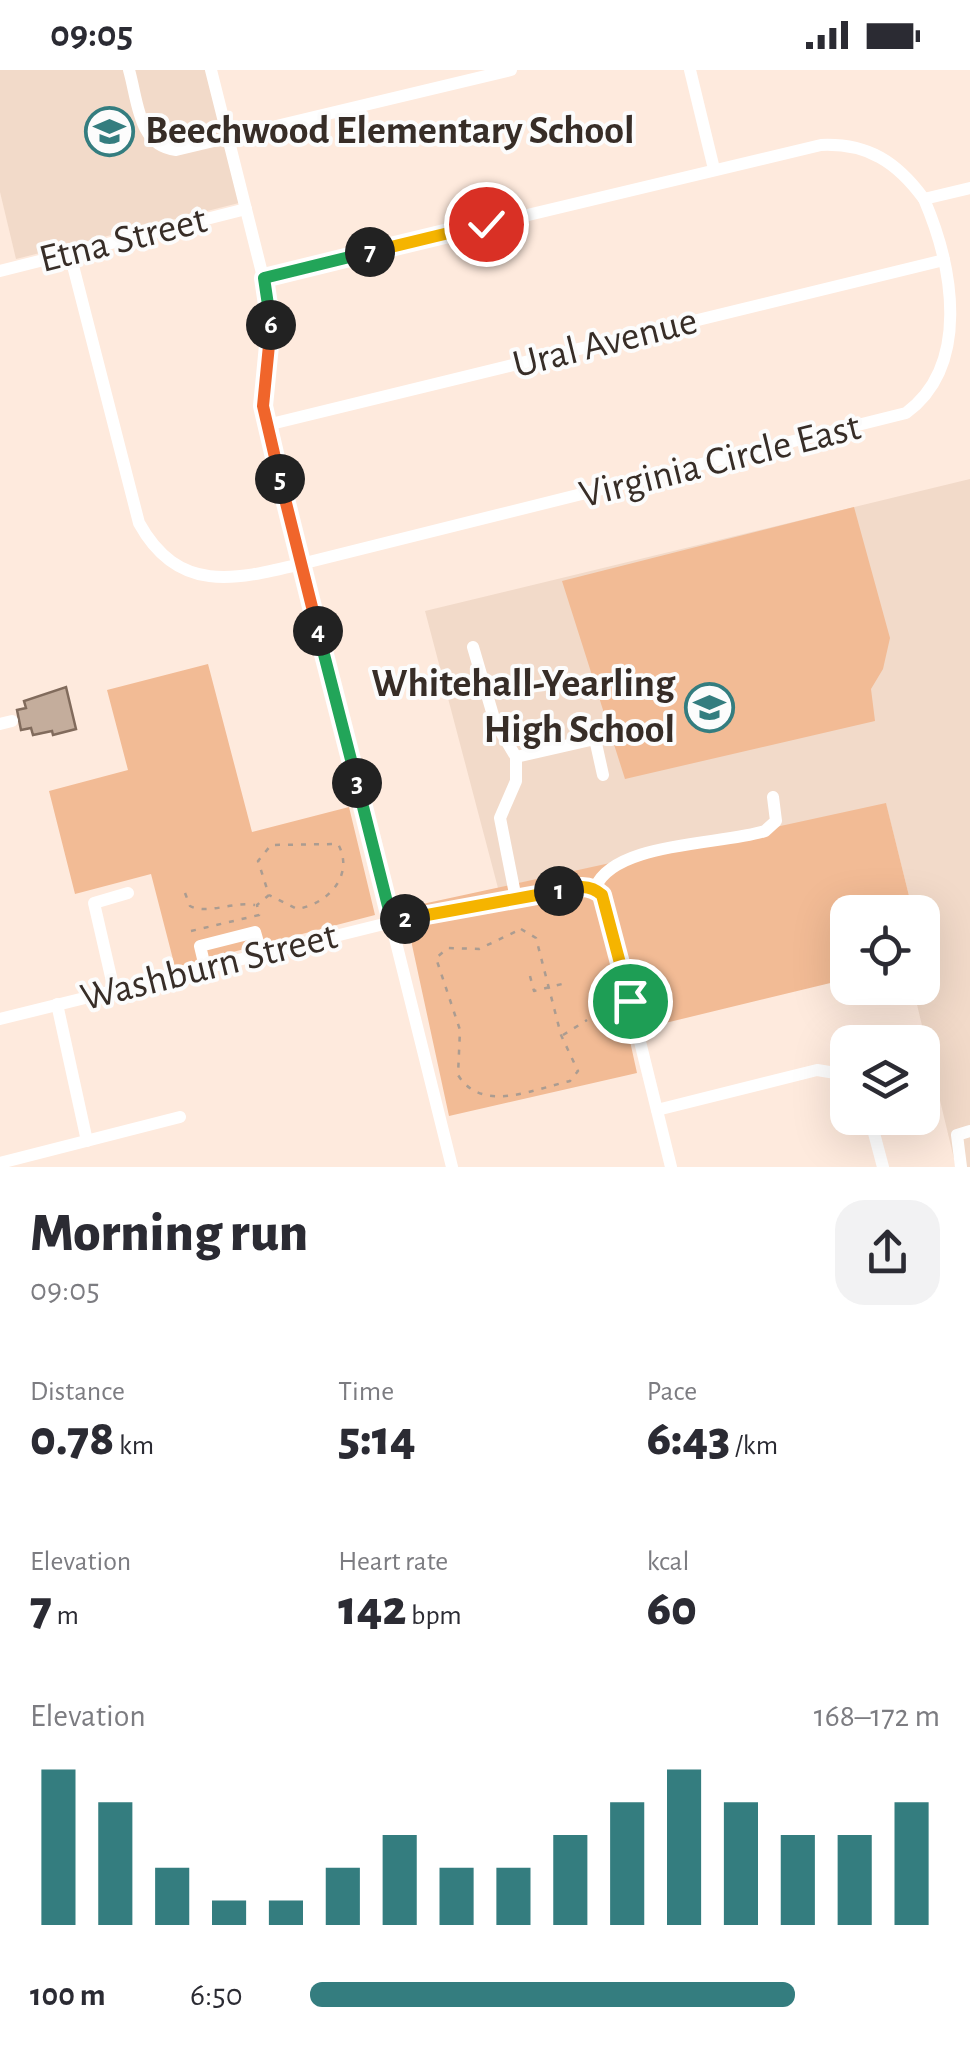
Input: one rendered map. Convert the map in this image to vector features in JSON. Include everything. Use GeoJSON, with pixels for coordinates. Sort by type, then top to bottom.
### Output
{"type":"FeatureCollection","features":[{"type":"Feature","properties":{"kind":"street"},"geometry":{"type":"LineString","coordinates":[[129,70],[146,134],[153,144],[176,150],[512,70]]}},
{"type":"Feature","properties":{"kind":"street"},"geometry":{"type":"LineString","coordinates":[[211,70],[264,278],[271,324],[262,390],[266,425],[452,1167]]}},
{"type":"Feature","properties":{"kind":"street"},"geometry":{"type":"LineString","coordinates":[[690,70],[714,169]]}},
{"type":"Feature","properties":{"kind":"street"},"geometry":{"type":"LineString","coordinates":[[264,278],[807,147],[852,146],[894,164],[924,199],[970,188]]}},
{"type":"Feature","properties":{"kind":"street","name":"Virginia Circle East"},"geometry":{"type":"LineString","coordinates":[[70,254],[132,501],[144,532],[168,559],[209,578],[241,577],[906,413],[938,386],[954,357],[958,325],[944,260],[924,199]]}},
{"type":"Feature","properties":{"kind":"street","name":"Etna Street"},"geometry":{"type":"LineString","coordinates":[[0,271],[246,209]]}},
{"type":"Feature","properties":{"kind":"street","name":"Ural Avenue"},"geometry":{"type":"LineString","coordinates":[[266,425],[944,260]]}},
{"type":"Feature","properties":{"kind":"street"},"geometry":{"type":"LineString","coordinates":[[473,647],[495,722],[516,757],[516,781],[500,818],[516,899]]}},
{"type":"Feature","properties":{"kind":"street"},"geometry":{"type":"LineString","coordinates":[[516,757],[594,739],[603,775]]}},
{"type":"Feature","properties":{"kind":"street"},"geometry":{"type":"LineString","coordinates":[[672,1167],[606,904],[594,888],[607,870],[630,859],[765,832],[776,820],[772,797]]}},
{"type":"Feature","properties":{"kind":"street","name":"Washburn Street"},"geometry":{"type":"LineString","coordinates":[[0,1019],[392,922],[581,886],[594,888]]}},
{"type":"Feature","properties":{"kind":"street"},"geometry":{"type":"LineString","coordinates":[[114,990],[94,903],[128,894]]}},
{"type":"Feature","properties":{"kind":"street"},"geometry":{"type":"LineString","coordinates":[[205,966],[200,946],[255,932],[261,953]]}},
{"type":"Feature","properties":{"kind":"street"},"geometry":{"type":"LineString","coordinates":[[57,1004],[88,1140]]}},
{"type":"Feature","properties":{"kind":"street"},"geometry":{"type":"LineString","coordinates":[[657,1110],[816,1070],[830,1072]]}},
{"type":"Feature","properties":{"kind":"street"},"geometry":{"type":"LineString","coordinates":[[0,1163],[180,1117]]}},
{"type":"Feature","properties":{"kind":"street"},"geometry":{"type":"LineString","coordinates":[[961,1167],[957,1135],[970,1131]]}},
{"type":"Feature","properties":{"kind":"street"},"geometry":{"type":"LineString","coordinates":[[875,1135],[883,1167]]}},
{"type":"Feature","properties":{"kind":"path"},"geometry":{"type":"LineString","coordinates":[[338,844],[344,860],[340,878],[326,898],[297,908],[269,895],[258,861],[271,845],[338,844]]}},
{"type":"Feature","properties":{"kind":"path"},"geometry":{"type":"LineString","coordinates":[[184,893],[190,906],[198,910],[234,902],[257,905],[269,895]]}},
{"type":"Feature","properties":{"kind":"path"},"geometry":{"type":"LineString","coordinates":[[191,932],[259,914],[257,905]]}},
{"type":"Feature","properties":{"kind":"path"},"geometry":{"type":"LineString","coordinates":[[527,929],[536,938],[561,1035],[577,1066],[570,1081],[496,1098],[468,1088],[458,1075],[460,1030],[436,958],[448,948],[479,950],[527,929]]}},
{"type":"Feature","properties":{"kind":"path"},"geometry":{"type":"LineString","coordinates":[[530,976],[534,991],[566,983]]}},
{"type":"Feature","properties":{"kind":"path"},"geometry":{"type":"LineString","coordinates":[[561,1035],[587,1020]]}},
{"type":"Feature","properties":{"kind":"shaded area","name":"Beechwood Elementary School"},"geometry":{"type":"Polygon","coordinates":[[[0,70],[206,70],[239,203],[16,259],[0,192],[0,70]]]}},
{"type":"Feature","properties":{"kind":"shaded area","name":"Whitehall-Yearling High School"},"geometry":{"type":"Polygon","coordinates":[[[970,479],[970,1167],[956,1167],[940,1100],[940,1025],[922,1025],[917,1005],[940,1005],[940,895],[909,895],[886,804],[498,888],[425,611],[970,479]]]}},
{"type":"Feature","properties":{"kind":"shaded area"},"geometry":{"type":"Polygon","coordinates":[[[854,507],[890,638],[883,669],[871,689],[875,721],[625,779],[562,581],[854,507]]]}},
{"type":"Feature","properties":{"kind":"shaded area"},"geometry":{"type":"Polygon","coordinates":[[[208,664],[252,832],[349,807],[375,915],[175,967],[151,874],[75,894],[49,791],[128,770],[107,690],[208,664]]]}},
{"type":"Feature","properties":{"kind":"shaded area"},"geometry":{"type":"Polygon","coordinates":[[[886,803],[909,895],[830,895],[830,983],[628,1032],[637,1073],[449,1116],[404,908],[886,803]]]}},
{"type":"Feature","properties":{"kind":"building"},"geometry":{"type":"Polygon","coordinates":[[[66,687],[76,729],[53,735],[52,731],[33,735],[31,728],[21,730],[17,710],[26,708],[24,701],[66,687]]]}},
{"type":"Feature","properties":{"kind":"place","name":"Beechwood Elementary School"},"geometry":{"type":"Point","coordinates":[110,131]}},
{"type":"Feature","properties":{"kind":"place","name":"Whitehall-Yearling High School"},"geometry":{"type":"Point","coordinates":[710,707]}},
{"type":"Feature","properties":{"kind":"route"},"geometry":{"type":"LineString","coordinates":[[486,224],[264,278],[271,324],[262,390],[266,425],[392,922],[581,886],[594,888],[606,904],[630,1001]]}}]}
